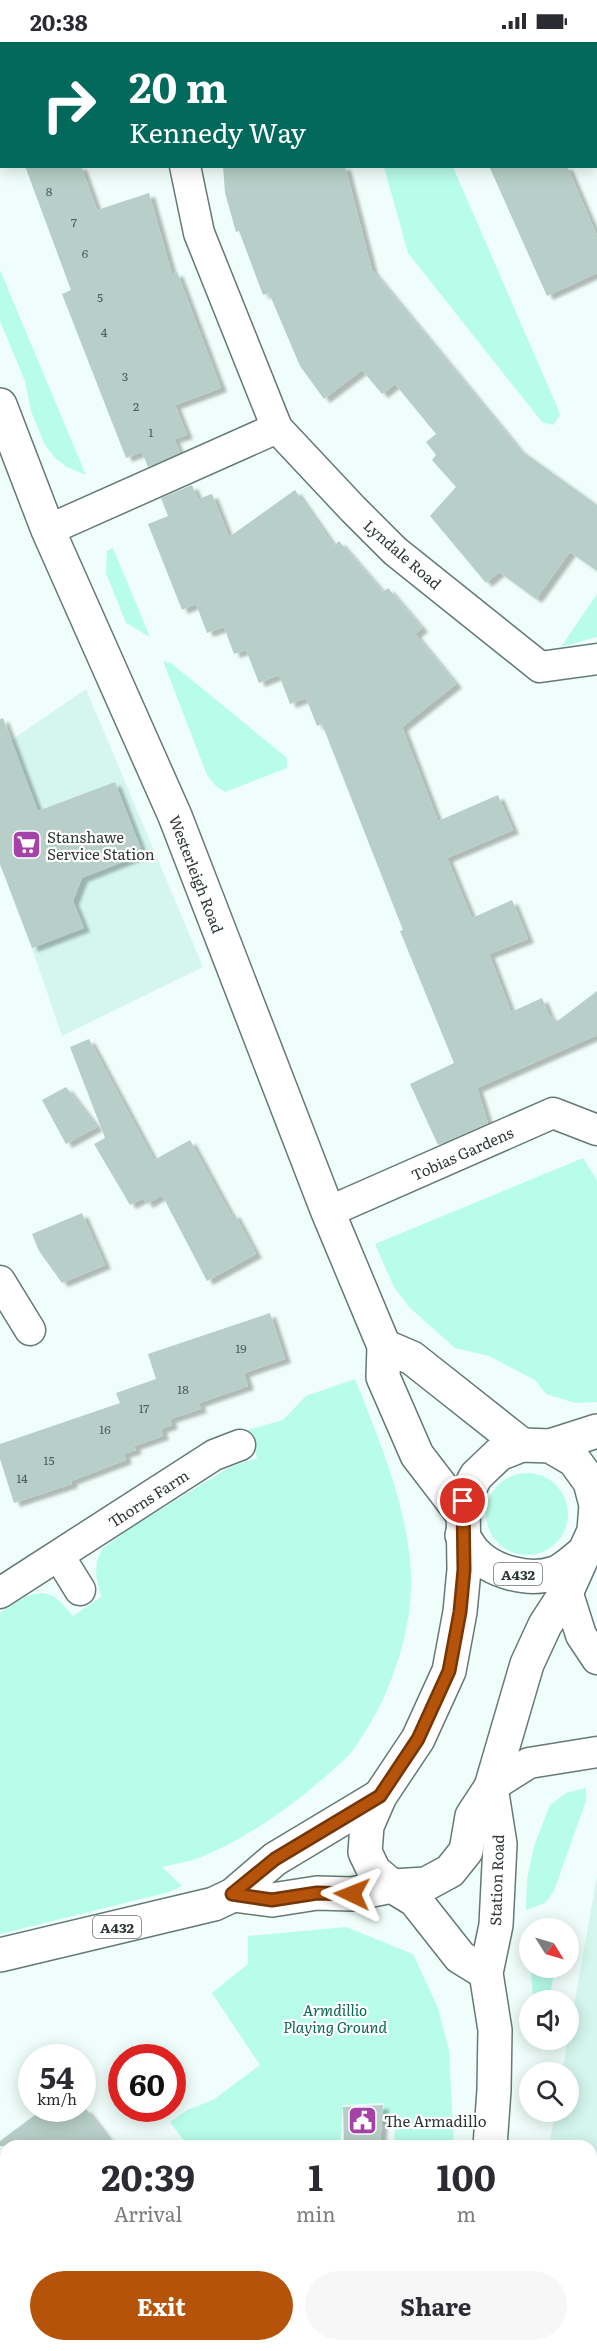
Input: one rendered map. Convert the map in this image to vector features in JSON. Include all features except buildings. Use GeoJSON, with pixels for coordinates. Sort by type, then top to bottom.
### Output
{"type":"FeatureCollection","features":[{"type":"Feature","properties":{"kind":"main road","name":"Westerleigh Road"},"geometry":{"type":"LineString","coordinates":[[0,405],[48,530],[175,816],[328,1212],[384,1346],[383,1377],[417,1455],[462,1525]]}},
{"type":"Feature","properties":{"kind":"main road"},"geometry":{"type":"LineString","coordinates":[[232,1894],[272,1900],[317,1893],[352,1894],[392,1886],[426,1884],[450,1871],[466,1851],[472,1816],[491,1787],[527,1664],[545,1625],[567,1591],[591,1539],[596,1505],[590,1482],[574,1460],[536,1445],[412,1358],[384,1346]]}},
{"type":"Feature","properties":{"kind":"main road","name":"A432"},"geometry":{"type":"LineString","coordinates":[[392,1886],[374,1871],[365,1852],[367,1826],[380,1796],[418,1739],[449,1671],[460,1612],[464,1570],[463,1501],[476,1476],[499,1454],[597,1431]]}},
{"type":"Feature","properties":{"kind":"main road","name":"A432"},"geometry":{"type":"LineString","coordinates":[[462,1525],[474,1552],[509,1573],[534,1577],[557,1573],[591,1539]]}},
{"type":"Feature","properties":{"kind":"main road","name":"Station Road"},"geometry":{"type":"LineString","coordinates":[[490,2140],[495,2030],[486,1973],[496,1925],[500,1844],[491,1787]]}},
{"type":"Feature","properties":{"kind":"main road","name":"A432"},"geometry":{"type":"LineString","coordinates":[[0,1954],[214,1904],[232,1894],[275,1859],[380,1796]]}},
{"type":"Feature","properties":{"kind":"main road"},"geometry":{"type":"LineString","coordinates":[[392,1886],[415,1900],[460,1957],[486,1973]]}},
{"type":"Feature","properties":{"kind":"street","name":"Lyndale Road"},"geometry":{"type":"LineString","coordinates":[[185,168],[199,233],[277,428],[352,509],[395,551],[540,667],[597,659]]}},
{"type":"Feature","properties":{"kind":"street"},"geometry":{"type":"LineString","coordinates":[[48,530],[277,428]]}},
{"type":"Feature","properties":{"kind":"street","name":"Tobias Gardens"},"geometry":{"type":"LineString","coordinates":[[328,1212],[553,1113],[597,1130]]}},
{"type":"Feature","properties":{"kind":"street"},"geometry":{"type":"LineString","coordinates":[[0,1281],[30,1330]]}},
{"type":"Feature","properties":{"kind":"street","name":"Thorns Farm"},"geometry":{"type":"LineString","coordinates":[[0,1593],[214,1455],[240,1445]]}},
{"type":"Feature","properties":{"kind":"street"},"geometry":{"type":"LineString","coordinates":[[59,1556],[80,1590]]}},
{"type":"Feature","properties":{"kind":"street"},"geometry":{"type":"LineString","coordinates":[[567,1591],[581,1635],[597,1659]]}},
{"type":"Feature","properties":{"kind":"street"},"geometry":{"type":"LineString","coordinates":[[491,1787],[530,1763],[597,1752]]}},
{"type":"Feature","properties":{"kind":"shaded area"},"geometry":{"type":"Polygon","coordinates":[[[86,689],[203,967],[62,1036],[0,864],[0,748],[86,689]]]}},
{"type":"Feature","properties":{"kind":"shaded area"},"geometry":{"type":"Polygon","coordinates":[[[597,1876],[597,2140],[550,2140],[553,2122],[579,2122],[579,2062],[564,2062],[566,2050],[579,2050],[579,1990],[577,1990],[597,1876]]]}},
{"type":"Feature","properties":{"kind":"green space"},"geometry":{"type":"Polygon","coordinates":[[[384,168],[453,168],[558,409],[560,415],[553,425],[542,422],[408,253],[384,168]]]}},
{"type":"Feature","properties":{"kind":"green space"},"geometry":{"type":"Polygon","coordinates":[[[0,270],[86,475],[67,467],[55,458],[45,445],[31,411],[25,381],[0,321],[0,270]]]}},
{"type":"Feature","properties":{"kind":"green space"},"geometry":{"type":"Polygon","coordinates":[[[113,548],[150,637],[126,623],[106,573],[107,551],[113,548]]]}},
{"type":"Feature","properties":{"kind":"green space"},"geometry":{"type":"Polygon","coordinates":[[[597,594],[597,637],[561,647],[597,594]]]}},
{"type":"Feature","properties":{"kind":"green space"},"geometry":{"type":"Polygon","coordinates":[[[163,661],[171,663],[287,758],[287,768],[225,792],[216,786],[207,775],[163,661]]]}},
{"type":"Feature","properties":{"kind":"green space"},"geometry":{"type":"Polygon","coordinates":[[[583,1158],[597,1180],[597,1402],[575,1403],[546,1394],[535,1380],[489,1356],[455,1348],[409,1307],[394,1287],[375,1244],[583,1158]]]}},
{"type":"Feature","properties":{"kind":"green space"},"geometry":{"type":"Polygon","coordinates":[[[355,1379],[399,1500],[409,1550],[411,1575],[411,1598],[403,1644],[387,1689],[366,1731],[344,1760],[271,1819],[219,1849],[187,1862],[162,1867],[182,1886],[169,1892],[0,1934],[0,1613],[27,1596],[42,1593],[57,1599],[73,1616],[101,1597],[96,1576],[97,1561],[103,1548],[129,1529],[230,1467],[257,1458],[248,1430],[283,1420],[306,1396],[355,1379]]]}},
{"type":"Feature","properties":{"kind":"green space"},"geometry":{"type":"Polygon","coordinates":[[[519,1473],[535,1473],[550,1480],[561,1491],[568,1506],[565,1530],[556,1543],[535,1555],[519,1555],[504,1548],[493,1537],[486,1522],[486,1506],[493,1491],[504,1480],[519,1473]]]}},
{"type":"Feature","properties":{"kind":"green space"},"geometry":{"type":"Polygon","coordinates":[[[586,1788],[586,1801],[554,1891],[545,1903],[526,1910],[527,1879],[535,1843],[550,1805],[566,1793],[586,1788]]]}},
{"type":"Feature","properties":{"kind":"green space","name":"Armdillio Playing Ground"},"geometry":{"type":"Polygon","coordinates":[[[346,1927],[413,1954],[438,2008],[449,2051],[454,2140],[394,2140],[395,2124],[383,2124],[384,2103],[343,2105],[340,2140],[184,2140],[170,2122],[186,2122],[186,2111],[213,2100],[260,2065],[212,1993],[248,1964],[248,1936],[346,1927]]]}},
{"type":"Feature","properties":{"kind":"green space"},"geometry":{"type":"Polygon","coordinates":[[[532,1978],[553,1978],[551,1990],[532,1990],[532,1978]]]}},
{"type":"Feature","properties":{"kind":"place","name":"Stanshawe Service Station"},"geometry":{"type":"Point","coordinates":[26,845]}},
{"type":"Feature","properties":{"kind":"place","name":"The Armadillo"},"geometry":{"type":"Point","coordinates":[363,2120]}},
{"type":"Feature","properties":{"kind":"route"},"geometry":{"type":"LineString","coordinates":[[352,1894],[317,1893],[272,1900],[232,1894],[275,1859],[380,1796],[418,1739],[449,1671],[460,1612],[464,1570],[463,1501]]}}]}
